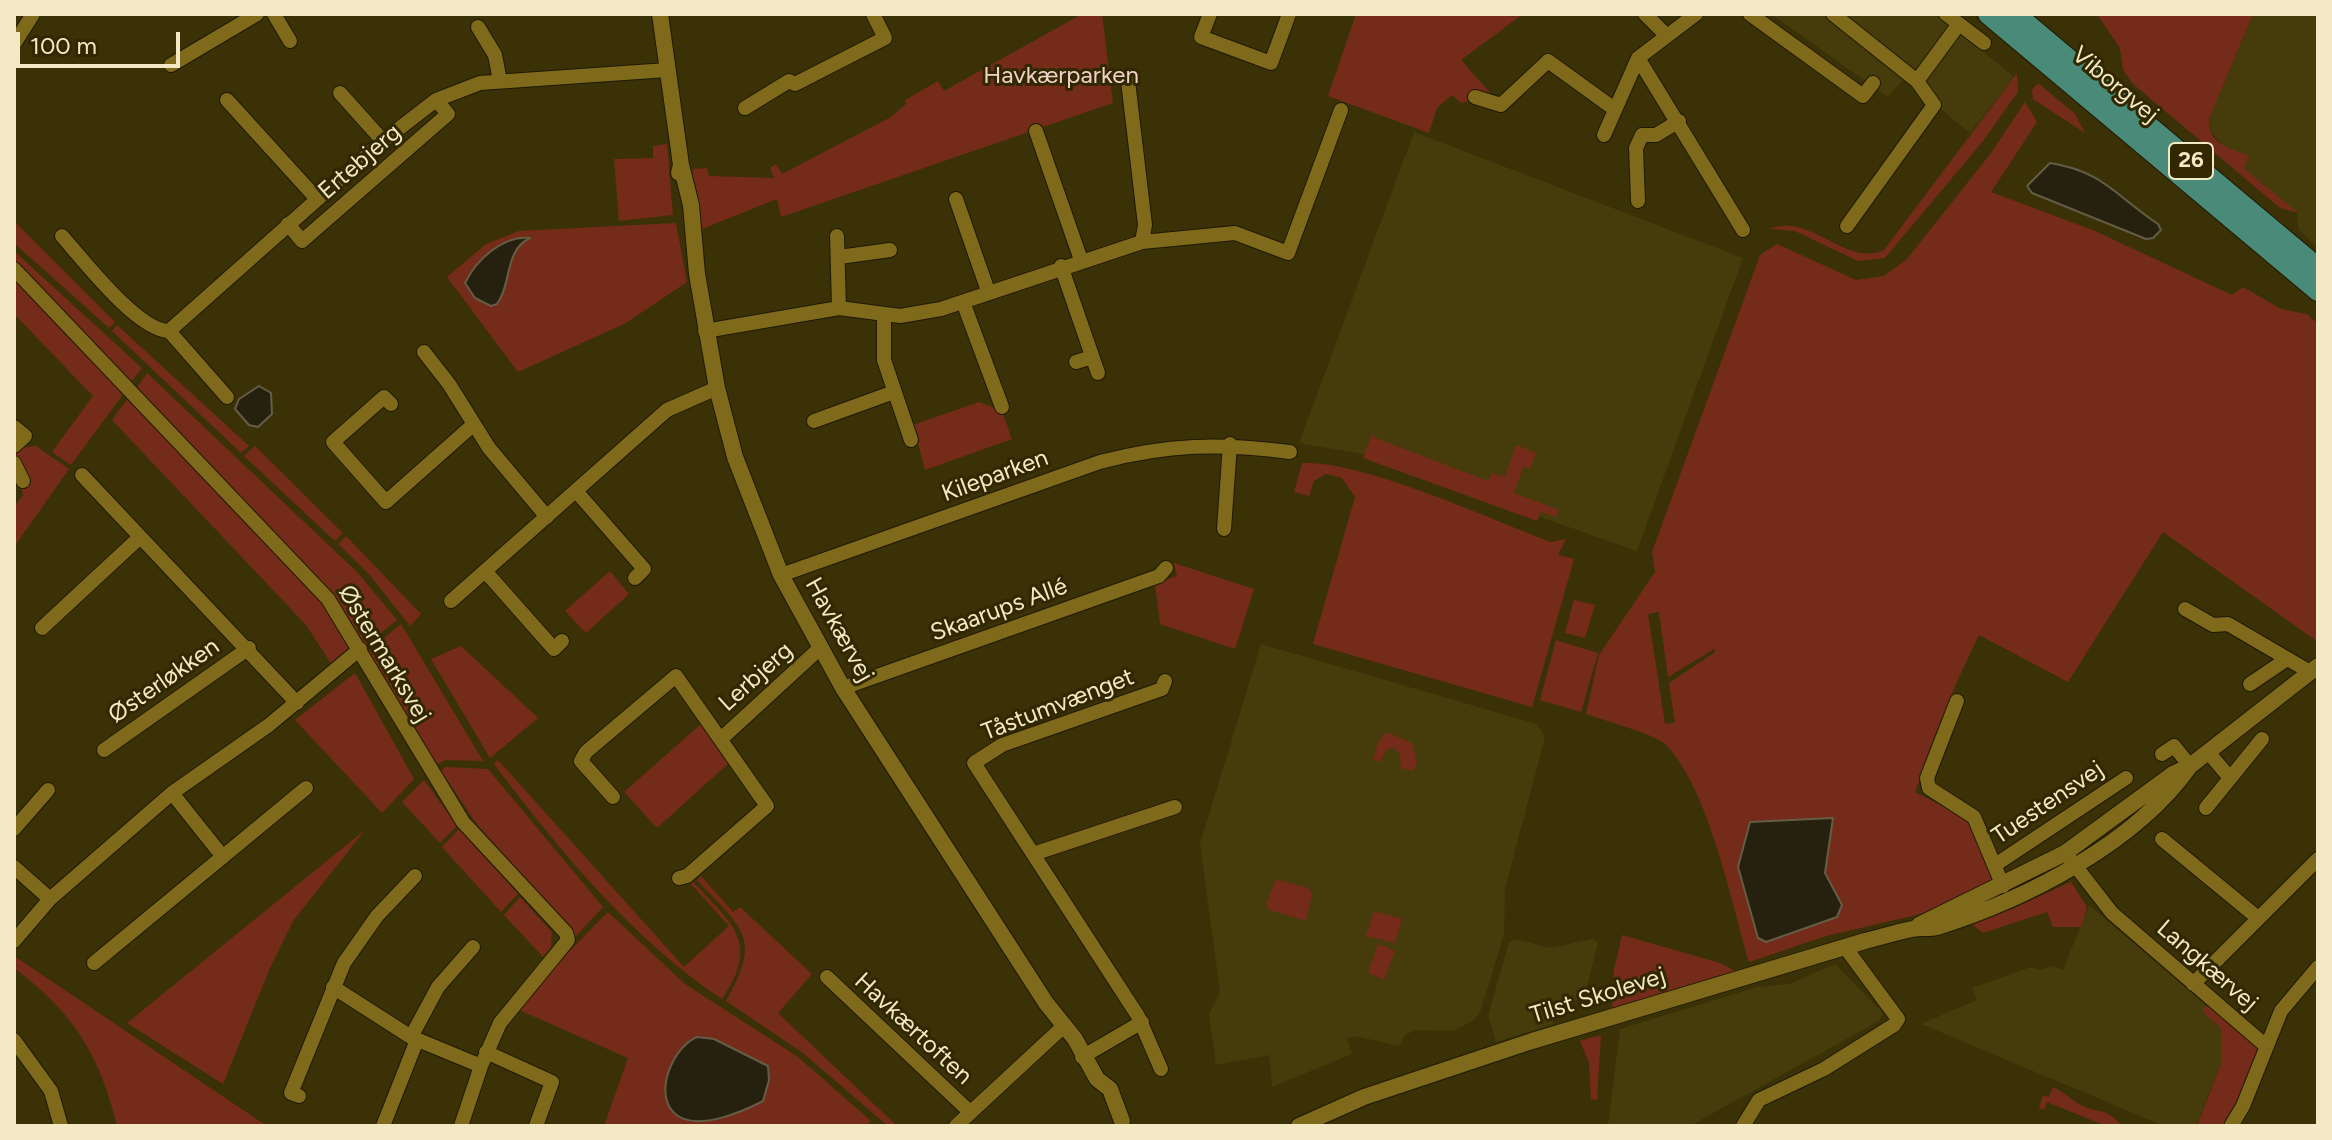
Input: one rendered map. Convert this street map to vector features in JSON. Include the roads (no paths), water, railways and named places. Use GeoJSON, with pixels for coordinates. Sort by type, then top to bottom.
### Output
{"type":"FeatureCollection","features":[{"type":"Feature","properties":{"kind":"main road","name":"Viborgvej"},"geometry":{"type":"LineString","coordinates":[[1988,14],[2318,291]]}},
{"type":"Feature","properties":{"kind":"main road","name":"Viborgvej"},"geometry":{"type":"LineString","coordinates":[[2015,14],[2318,268]]}},
{"type":"Feature","properties":{"kind":"street"},"geometry":{"type":"LineString","coordinates":[[14,44],[33,14]]}},
{"type":"Feature","properties":{"kind":"street"},"geometry":{"type":"LineString","coordinates":[[171,65],[257,14]]}},
{"type":"Feature","properties":{"kind":"street"},"geometry":{"type":"LineString","coordinates":[[274,14],[290,41]]}},
{"type":"Feature","properties":{"kind":"street","name":"Havkærvej"},"geometry":{"type":"LineString","coordinates":[[660,14],[681,165],[683,207],[693,237],[705,331],[717,388],[735,457],[781,575],[843,688],[1097,1079],[1097,1088],[1123,1123]]}},
{"type":"Feature","properties":{"kind":"street"},"geometry":{"type":"LineString","coordinates":[[745,108],[789,81],[795,84],[885,38],[873,14]]}},
{"type":"Feature","properties":{"kind":"street"},"geometry":{"type":"LineString","coordinates":[[1210,14],[1201,37],[1271,63],[1289,14]]}},
{"type":"Feature","properties":{"kind":"street"},"geometry":{"type":"LineString","coordinates":[[1645,14],[1667,36]]}},
{"type":"Feature","properties":{"kind":"street"},"geometry":{"type":"LineString","coordinates":[[1604,135],[1613,108],[1638,58],[1696,14]]}},
{"type":"Feature","properties":{"kind":"street"},"geometry":{"type":"LineString","coordinates":[[1750,14],[1863,96],[1873,83]]}},
{"type":"Feature","properties":{"kind":"street"},"geometry":{"type":"LineString","coordinates":[[1833,14],[1917,81],[1934,105],[1847,226]]}},
{"type":"Feature","properties":{"kind":"street"},"geometry":{"type":"LineString","coordinates":[[1946,14],[1984,43]]}},
{"type":"Feature","properties":{"kind":"street"},"geometry":{"type":"LineString","coordinates":[[1917,81],[1959,24]]}},
{"type":"Feature","properties":{"kind":"street"},"geometry":{"type":"LineString","coordinates":[[478,27],[495,55],[500,81]]}},
{"type":"Feature","properties":{"kind":"street"},"geometry":{"type":"LineString","coordinates":[[1638,58],[1743,230]]}},
{"type":"Feature","properties":{"kind":"street"},"geometry":{"type":"LineString","coordinates":[[1475,97],[1501,105],[1548,61],[1613,108]]}},
{"type":"Feature","properties":{"kind":"street","name":"Ertebjerg"},"geometry":{"type":"LineString","coordinates":[[169,331],[383,141],[436,100],[462,87],[500,81],[667,70]]}},
{"type":"Feature","properties":{"kind":"street"},"geometry":{"type":"LineString","coordinates":[[1128,81],[1145,225],[1142,242]]}},
{"type":"Feature","properties":{"kind":"street","name":"Ertebjerg"},"geometry":{"type":"LineString","coordinates":[[340,93],[383,141]]}},
{"type":"Feature","properties":{"kind":"street"},"geometry":{"type":"LineString","coordinates":[[227,100],[317,199]]}},
{"type":"Feature","properties":{"kind":"street","name":"Ertebjerg"},"geometry":{"type":"LineString","coordinates":[[288,224],[302,241],[448,114],[436,100]]}},
{"type":"Feature","properties":{"kind":"street"},"geometry":{"type":"LineString","coordinates":[[705,331],[839,308],[884,315],[924,312],[963,302],[1061,266],[1142,242],[1235,233],[1288,253],[1341,110]]}},
{"type":"Feature","properties":{"kind":"street"},"geometry":{"type":"LineString","coordinates":[[1638,201],[1636,148],[1642,135],[1656,135],[1679,121]]}},
{"type":"Feature","properties":{"kind":"street"},"geometry":{"type":"LineString","coordinates":[[1036,131],[1051,160],[1081,260]]}},
{"type":"Feature","properties":{"kind":"street"},"geometry":{"type":"LineString","coordinates":[[962,203],[988,291]]}},
{"type":"Feature","properties":{"kind":"street"},"geometry":{"type":"LineString","coordinates":[[62,236],[135,316],[160,331],[169,331],[227,397]]}},
{"type":"Feature","properties":{"kind":"street"},"geometry":{"type":"LineString","coordinates":[[837,236],[839,308]]}},
{"type":"Feature","properties":{"kind":"street"},"geometry":{"type":"LineString","coordinates":[[839,257],[890,250]]}},
{"type":"Feature","properties":{"kind":"street"},"geometry":{"type":"LineString","coordinates":[[1061,266],[1098,373]]}},
{"type":"Feature","properties":{"kind":"street","name":"Østermarksvej"},"geometry":{"type":"LineString","coordinates":[[14,269],[328,599],[360,649],[429,772],[463,822],[566,933],[568,940],[523,991],[500,1023],[483,1059],[461,1126]]}},
{"type":"Feature","properties":{"kind":"street"},"geometry":{"type":"LineString","coordinates":[[963,302],[989,392],[1002,407]]}},
{"type":"Feature","properties":{"kind":"street"},"geometry":{"type":"LineString","coordinates":[[884,315],[882,343],[894,392],[911,440]]}},
{"type":"Feature","properties":{"kind":"street"},"geometry":{"type":"LineString","coordinates":[[424,352],[489,448],[547,517]]}},
{"type":"Feature","properties":{"kind":"street"},"geometry":{"type":"LineString","coordinates":[[1076,362],[1092,357]]}},
{"type":"Feature","properties":{"kind":"street"},"geometry":{"type":"LineString","coordinates":[[451,601],[667,410],[717,388]]}},
{"type":"Feature","properties":{"kind":"street"},"geometry":{"type":"LineString","coordinates":[[814,421],[894,392]]}},
{"type":"Feature","properties":{"kind":"street"},"geometry":{"type":"LineString","coordinates":[[391,404],[384,397],[333,442],[386,502],[474,424]]}},
{"type":"Feature","properties":{"kind":"street"},"geometry":{"type":"LineString","coordinates":[[14,427],[25,436],[14,446]]}},
{"type":"Feature","properties":{"kind":"street"},"geometry":{"type":"LineString","coordinates":[[1224,529],[1230,444]]}},
{"type":"Feature","properties":{"kind":"street","name":"Kileparken"},"geometry":{"type":"LineString","coordinates":[[781,575],[1100,462],[1149,449],[1230,444],[1290,452]]}},
{"type":"Feature","properties":{"kind":"street"},"geometry":{"type":"LineString","coordinates":[[14,463],[23,481]]}},
{"type":"Feature","properties":{"kind":"street","name":"Østerløkken"},"geometry":{"type":"LineString","coordinates":[[82,475],[139,538],[249,648],[297,703]]}},
{"type":"Feature","properties":{"kind":"street"},"geometry":{"type":"LineString","coordinates":[[576,491],[644,569],[635,578]]}},
{"type":"Feature","properties":{"kind":"street"},"geometry":{"type":"LineString","coordinates":[[42,628],[139,538]]}},
{"type":"Feature","properties":{"kind":"street","name":"Skaarups Allé"},"geometry":{"type":"LineString","coordinates":[[843,688],[1159,576],[1166,568]]}},
{"type":"Feature","properties":{"kind":"street"},"geometry":{"type":"LineString","coordinates":[[485,571],[554,649],[562,641]]}},
{"type":"Feature","properties":{"kind":"street","name":"Tilst Skolevej"},"geometry":{"type":"LineString","coordinates":[[2185,609],[2213,625],[2228,624],[2287,659],[2314,669]]}},
{"type":"Feature","properties":{"kind":"street","name":"Østerløkken"},"geometry":{"type":"LineString","coordinates":[[104,750],[249,648]]}},
{"type":"Feature","properties":{"kind":"street"},"geometry":{"type":"LineString","coordinates":[[14,941],[50,899],[172,793],[297,703],[360,649]]}},
{"type":"Feature","properties":{"kind":"street","name":"Lerbjerg"},"geometry":{"type":"LineString","coordinates":[[722,738],[819,649]]}},
{"type":"Feature","properties":{"kind":"street"},"geometry":{"type":"LineString","coordinates":[[2250,684],[2287,659]]}},
{"type":"Feature","properties":{"kind":"street","name":"Tilst Skolevej"},"geometry":{"type":"LineString","coordinates":[[1299,1126],[1364,1097],[1463,1063],[1845,947],[1917,928],[1932,928],[2016,897],[2070,859],[2173,774],[2190,766],[2314,669]]}},
{"type":"Feature","properties":{"kind":"street","name":"Lerbjerg"},"geometry":{"type":"LineString","coordinates":[[613,797],[581,761],[586,752],[676,676],[767,806],[687,876],[679,878]]}},
{"type":"Feature","properties":{"kind":"street","name":"Tåstumvænget"},"geometry":{"type":"LineString","coordinates":[[1161,1069],[1142,1022],[974,763],[1002,745],[1162,689],[1165,681]]}},
{"type":"Feature","properties":{"kind":"street","name":"Tuestensvej"},"geometry":{"type":"LineString","coordinates":[[1957,701],[1927,778],[1929,788],[1974,817],[2003,886]]}},
{"type":"Feature","properties":{"kind":"street"},"geometry":{"type":"LineString","coordinates":[[2206,808],[2262,739]]}},
{"type":"Feature","properties":{"kind":"street"},"geometry":{"type":"LineString","coordinates":[[2162,754],[2174,746],[2190,766]]}},
{"type":"Feature","properties":{"kind":"street"},"geometry":{"type":"LineString","coordinates":[[2208,752],[2230,778]]}},
{"type":"Feature","properties":{"kind":"street","name":"Tuestensvej"},"geometry":{"type":"LineString","coordinates":[[1995,865],[2126,778]]}},
{"type":"Feature","properties":{"kind":"street"},"geometry":{"type":"LineString","coordinates":[[94,963],[306,788]]}},
{"type":"Feature","properties":{"kind":"street"},"geometry":{"type":"LineString","coordinates":[[14,829],[48,790]]}},
{"type":"Feature","properties":{"kind":"street"},"geometry":{"type":"LineString","coordinates":[[172,793],[223,857]]}},
{"type":"Feature","properties":{"kind":"street"},"geometry":{"type":"LineString","coordinates":[[1033,854],[1175,807]]}},
{"type":"Feature","properties":{"kind":"street"},"geometry":{"type":"LineString","coordinates":[[2162,839],[2258,918]]}},
{"type":"Feature","properties":{"kind":"street","name":"Tilst Skolevej"},"geometry":{"type":"LineString","coordinates":[[1917,928],[1930,917],[2070,859]]}},
{"type":"Feature","properties":{"kind":"street","name":"Langkærvej"},"geometry":{"type":"LineString","coordinates":[[2070,859],[2112,913],[2266,1046],[2243,1106],[2231,1126]]}},
{"type":"Feature","properties":{"kind":"street"},"geometry":{"type":"LineString","coordinates":[[2193,984],[2318,859]]}},
{"type":"Feature","properties":{"kind":"street"},"geometry":{"type":"LineString","coordinates":[[14,867],[50,899]]}},
{"type":"Feature","properties":{"kind":"street"},"geometry":{"type":"LineString","coordinates":[[299,1096],[291,1093],[333,987],[365,932],[415,876]]}},
{"type":"Feature","properties":{"kind":"street"},"geometry":{"type":"LineString","coordinates":[[383,1126],[414,1039],[438,987],[473,947]]}},
{"type":"Feature","properties":{"kind":"street"},"geometry":{"type":"LineString","coordinates":[[1743,1126],[1759,1100],[1860,1048],[1898,1019],[1845,947]]}},
{"type":"Feature","properties":{"kind":"street"},"geometry":{"type":"LineString","coordinates":[[2266,1046],[2281,1011],[2318,967]]}},
{"type":"Feature","properties":{"kind":"street","name":"Havkærtoften"},"geometry":{"type":"LineString","coordinates":[[827,977],[970,1112]]}},
{"type":"Feature","properties":{"kind":"street"},"geometry":{"type":"LineString","coordinates":[[333,987],[414,1039],[552,1082],[536,1126]]}},
{"type":"Feature","properties":{"kind":"street"},"geometry":{"type":"LineString","coordinates":[[1082,1057],[1142,1022]]}},
{"type":"Feature","properties":{"kind":"street","name":"Havkærtoften"},"geometry":{"type":"LineString","coordinates":[[956,1126],[1062,1027]]}},
{"type":"Feature","properties":{"kind":"street"},"geometry":{"type":"LineString","coordinates":[[16,1048],[51,1091],[61,1126]]}},
{"type":"Feature","properties":{"kind":"park label","name":"Havkærparken"},"geometry":{"type":"Point","coordinates":[1061,76]}}]}
